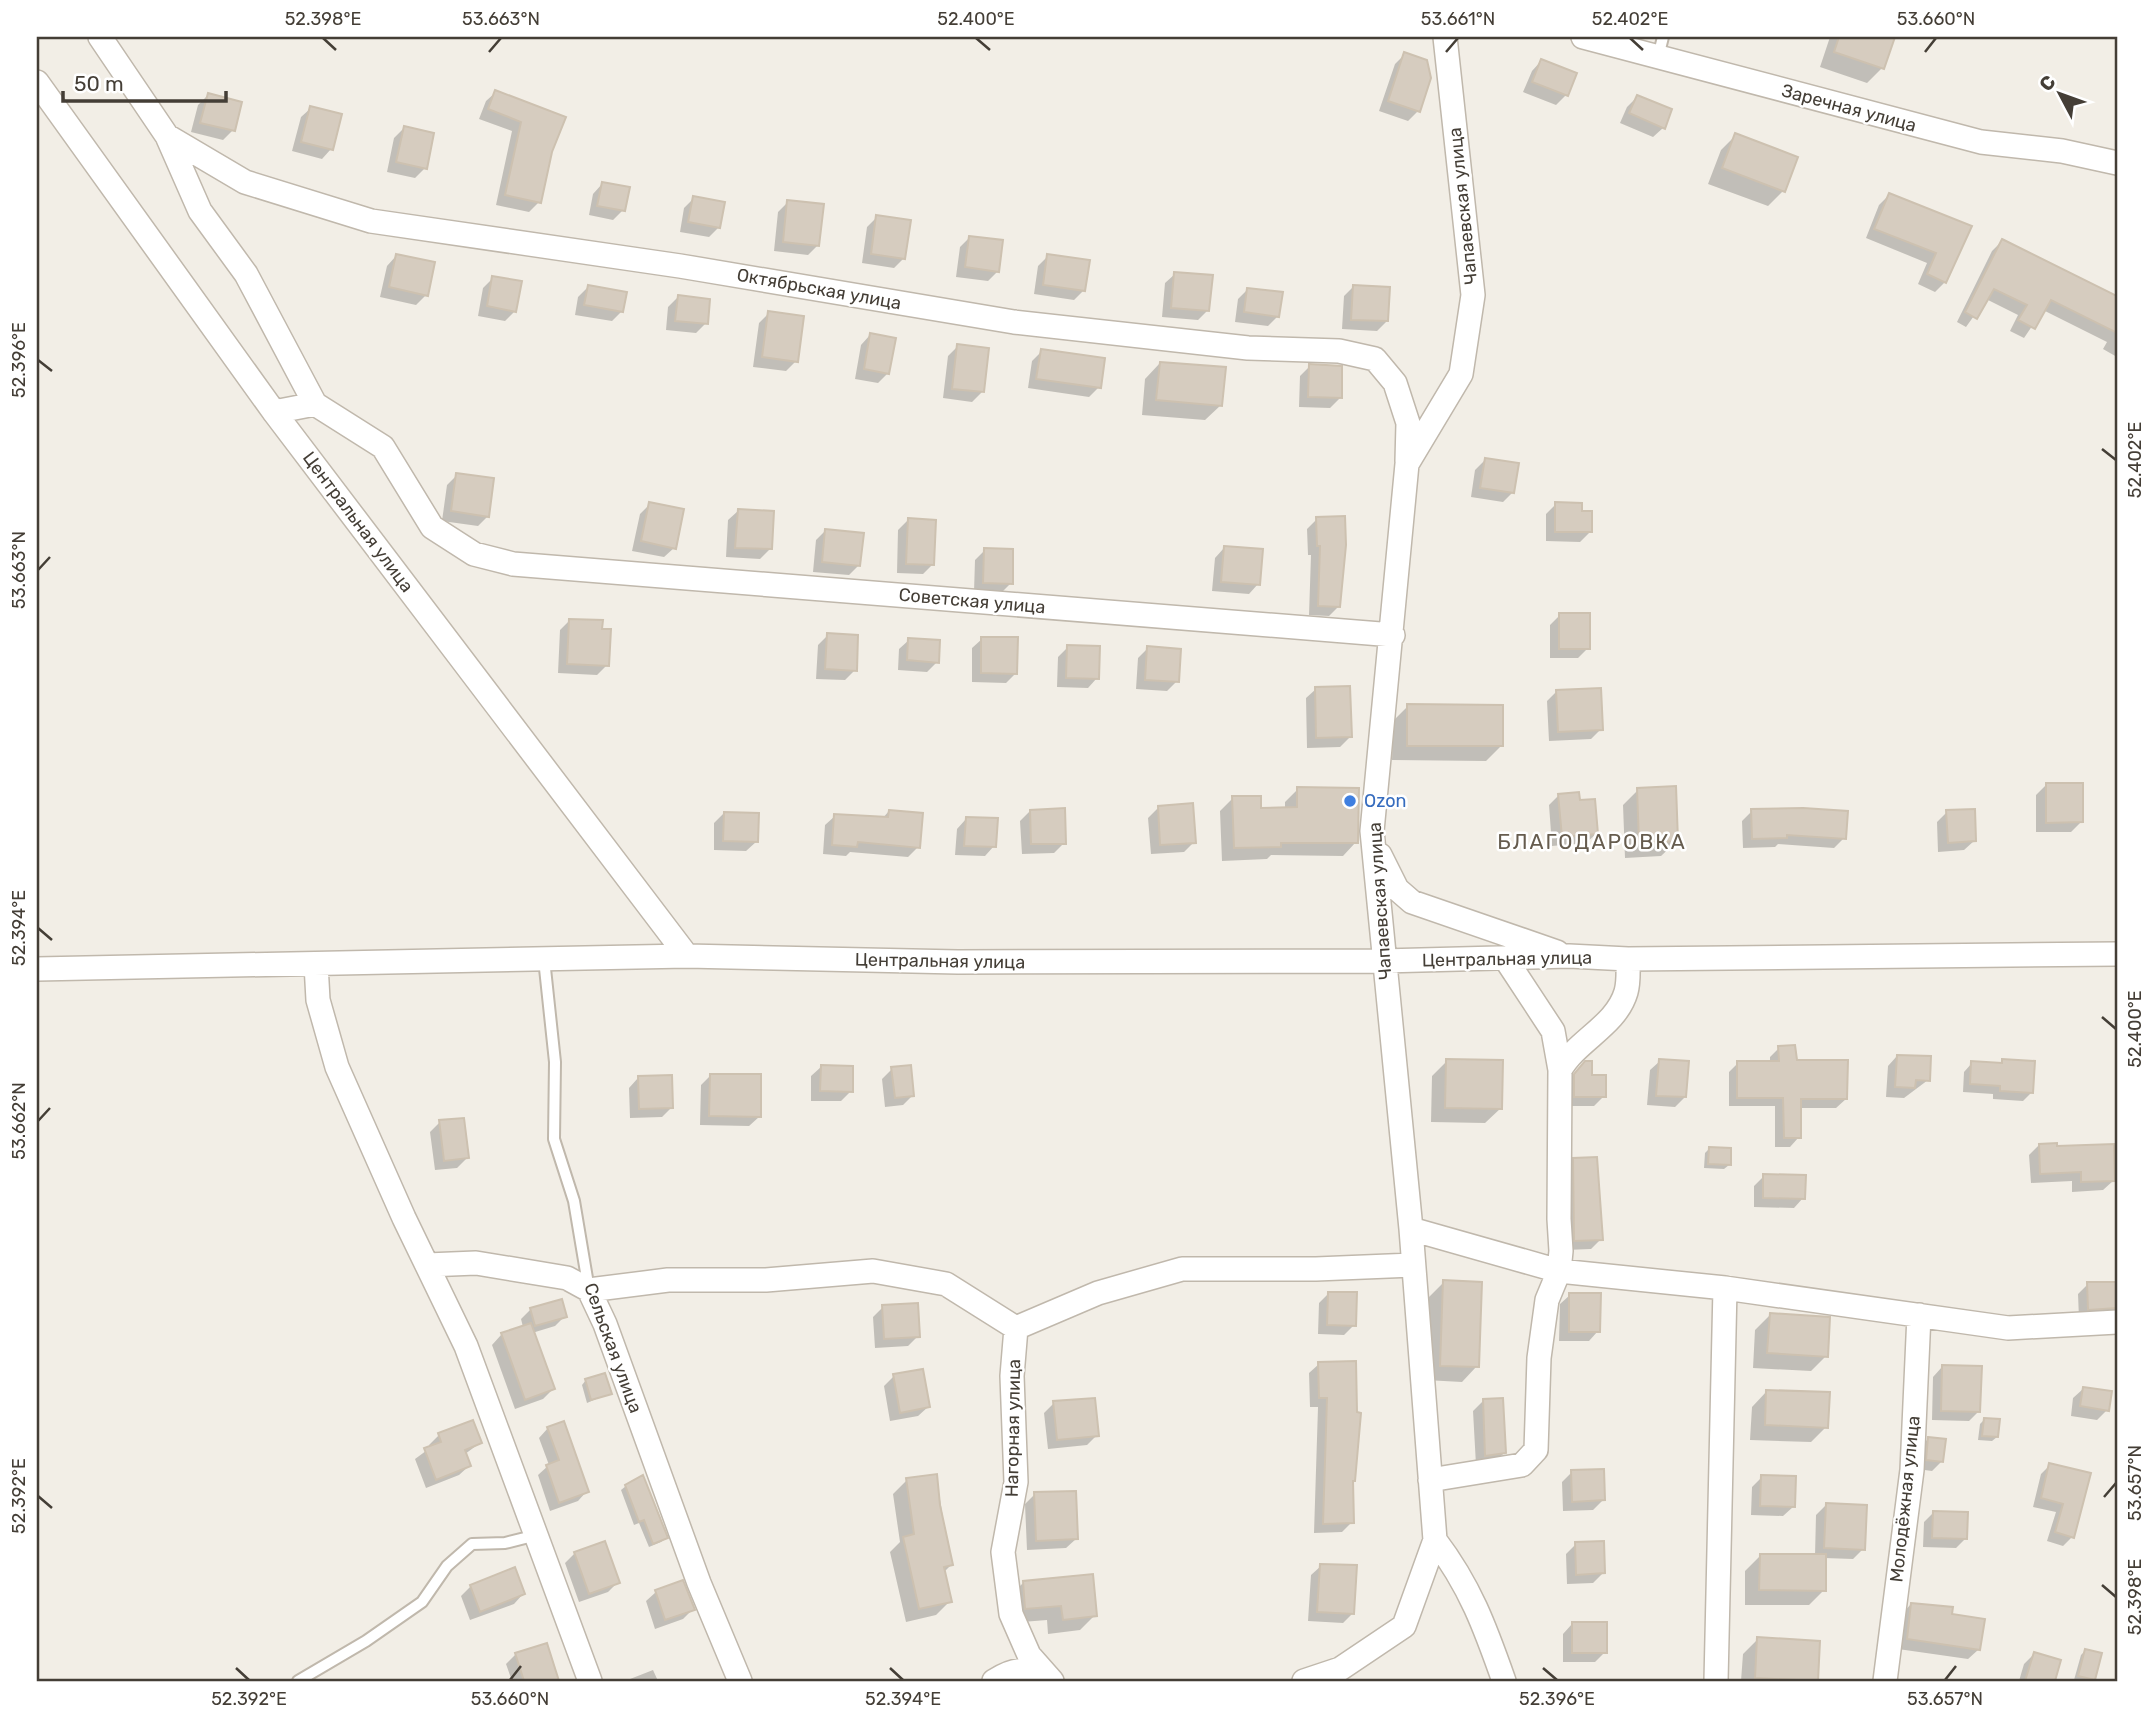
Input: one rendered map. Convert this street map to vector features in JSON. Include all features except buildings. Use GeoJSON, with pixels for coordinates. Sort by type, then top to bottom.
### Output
{"type":"FeatureCollection","features":[{"type":"Feature","properties":{"kind":"street"},"geometry":{"type":"LineString","coordinates":[[100,37],[167,136],[200,211],[246,274],[315,404],[274,412]]}},
{"type":"Feature","properties":{"kind":"street","name":"Чапаевская улица"},"geometry":{"type":"LineString","coordinates":[[1435,1540],[1411,1228],[1372,831],[1393,635],[1407,464],[1461,374],[1473,295],[1445,37]]}},
{"type":"Feature","properties":{"kind":"street","name":"Заречная улица"},"geometry":{"type":"LineString","coordinates":[[1583,37],[1660,47],[1981,142],[2062,151],[2117,163]]}},
{"type":"Feature","properties":{"kind":"street","name":"Центральная улица"},"geometry":{"type":"LineString","coordinates":[[37,82],[274,412],[687,956]]}},
{"type":"Feature","properties":{"kind":"street","name":"Октябрьская улица"},"geometry":{"type":"LineString","coordinates":[[167,136],[245,182],[371,221],[680,266],[1014,322],[1248,348],[1339,351],[1375,359],[1395,383],[1408,423],[1407,464]]}},
{"type":"Feature","properties":{"kind":"street","name":"Советская улица"},"geometry":{"type":"LineString","coordinates":[[315,404],[383,447],[432,527],[474,554],[513,564],[1393,635]]}},
{"type":"Feature","properties":{"kind":"street"},"geometry":{"type":"LineString","coordinates":[[1372,831],[1384,866],[1397,889],[1412,902],[1569,956]]}},
{"type":"Feature","properties":{"kind":"street","name":"Центральная улица"},"geometry":{"type":"LineString","coordinates":[[37,969],[687,956],[958,962],[2117,954]]}},
{"type":"Feature","properties":{"kind":"street"},"geometry":{"type":"LineString","coordinates":[[1430,1480],[1522,1465],[1536,1450],[1539,1358],[1547,1300],[1559,1271],[1560,1070],[1553,1031],[1505,958]]}},
{"type":"Feature","properties":{"kind":"street"},"geometry":{"type":"LineString","coordinates":[[1560,1070],[1568,1056],[1597,1032],[1617,1009],[1627,991],[1628,959]]}},
{"type":"Feature","properties":{"kind":"street"},"geometry":{"type":"LineString","coordinates":[[316,964],[318,1000],[337,1067],[467,1346],[590,1681]]}},
{"type":"Feature","properties":{"kind":"street"},"geometry":{"type":"LineString","coordinates":[[1411,1228],[1559,1271],[1725,1288],[2008,1328],[2117,1322]]}},
{"type":"Feature","properties":{"kind":"street"},"geometry":{"type":"LineString","coordinates":[[427,1265],[476,1263],[567,1278],[589,1290],[668,1280],[766,1280],[873,1271],[946,1284],[1016,1328],[1098,1293],[1182,1269],[1316,1269],[1413,1265]]}},
{"type":"Feature","properties":{"kind":"street"},"geometry":{"type":"LineString","coordinates":[[1716,1681],[1725,1288]]}},
{"type":"Feature","properties":{"kind":"street","name":"Сельская улица"},"geometry":{"type":"LineString","coordinates":[[589,1290],[605,1324],[699,1583],[740,1681]]}},
{"type":"Feature","properties":{"kind":"street","name":"Молодёжная улица"},"geometry":{"type":"LineString","coordinates":[[1885,1681],[1912,1470],[1919,1315]]}},
{"type":"Feature","properties":{"kind":"street","name":"Нагорная улица"},"geometry":{"type":"LineString","coordinates":[[1016,1328],[1012,1387],[1016,1482],[1003,1552],[1011,1614],[1029,1655],[1052,1681]]}},
{"type":"Feature","properties":{"kind":"street"},"geometry":{"type":"LineString","coordinates":[[1304,1681],[1340,1669],[1404,1626],[1435,1540]]}},
{"type":"Feature","properties":{"kind":"street"},"geometry":{"type":"LineString","coordinates":[[1435,1540],[1461,1574],[1485,1625],[1504,1681]]}},
{"type":"Feature","properties":{"kind":"street"},"geometry":{"type":"LineString","coordinates":[[994,1681],[1007,1673],[1028,1669],[1052,1681]]}},
{"type":"Feature","properties":{"kind":"lane","name":"Сельская улица"},"geometry":{"type":"LineString","coordinates":[[544,959],[555,1062],[554,1139],[574,1201],[589,1290]]}},
{"type":"Feature","properties":{"kind":"lane"},"geometry":{"type":"LineString","coordinates":[[298,1681],[366,1641],[422,1602],[447,1566],[472,1544],[505,1543],[537,1535]]}},
{"type":"Feature","properties":{"kind":"place","name":"Ozon"},"geometry":{"type":"Point","coordinates":[1350,801]}},
{"type":"Feature","properties":{"kind":"district","name":"БЛАГОДАРОВКА"},"geometry":{"type":"Point","coordinates":[1592,842]}}]}
